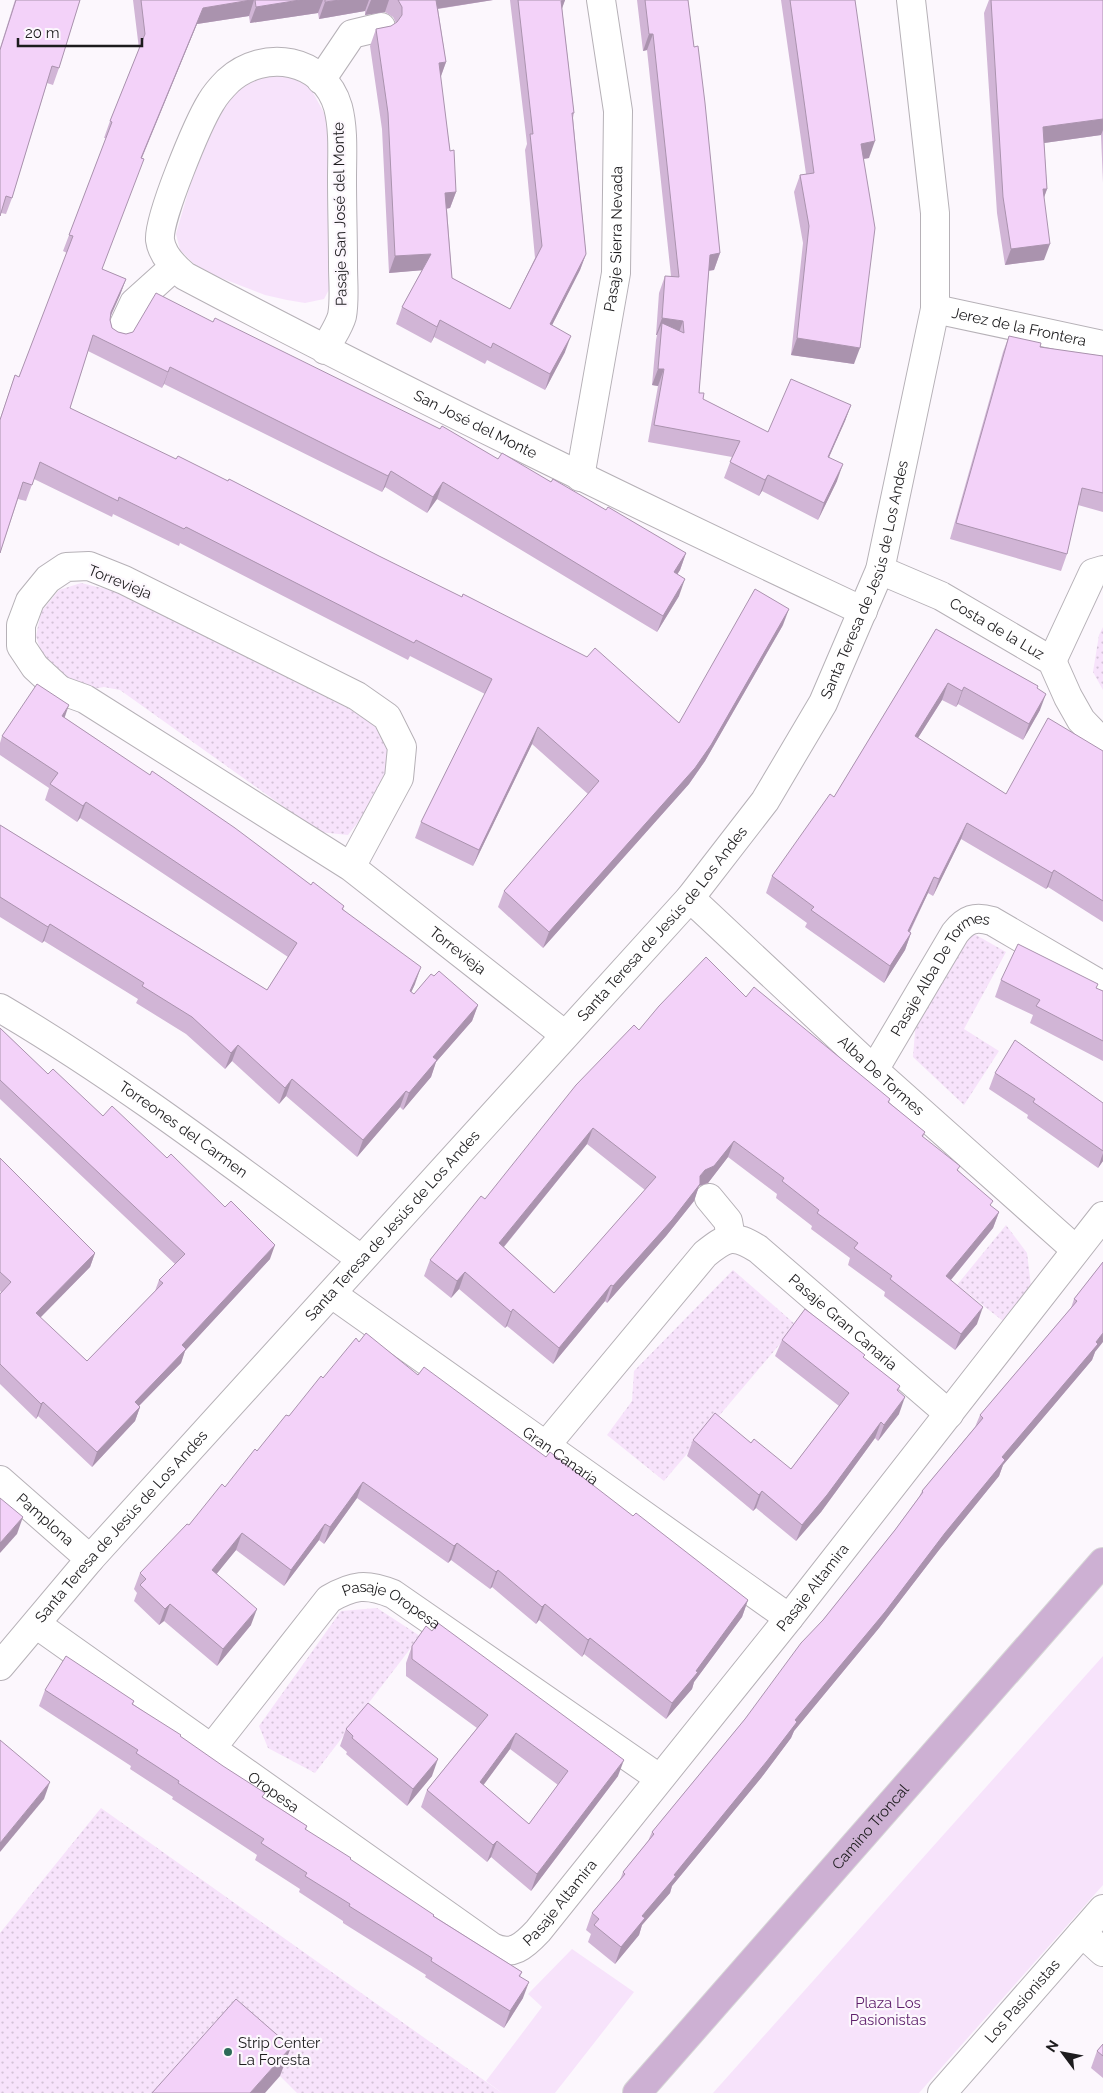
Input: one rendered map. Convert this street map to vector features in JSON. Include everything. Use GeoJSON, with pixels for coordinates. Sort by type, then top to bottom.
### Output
{"type":"FeatureCollection","features":[{"type":"Feature","properties":{"kind":"main road","name":"Camino Troncal"},"geometry":{"type":"LineString","coordinates":[[637,2093],[1103,1562]]}},
{"type":"Feature","properties":{"kind":"street","name":"Pasaje Sierra Nevada"},"geometry":{"type":"LineString","coordinates":[[580,477],[616,273],[618,111],[601,0]]}},
{"type":"Feature","properties":{"kind":"street","name":"Santa Teresa de Jesús de Los Andes"},"geometry":{"type":"LineString","coordinates":[[0,1666],[90,1559],[690,898],[765,801],[823,703],[880,570],[935,309],[935,213],[911,0]]}},
{"type":"Feature","properties":{"kind":"street"},"geometry":{"type":"LineString","coordinates":[[321,80],[352,34],[381,26]]}},
{"type":"Feature","properties":{"kind":"street","name":"Pasaje San José del Monte"},"geometry":{"type":"LineString","coordinates":[[174,267],[166,256],[160,241],[161,224],[197,129],[212,100],[229,80],[247,69],[279,60],[300,64],[328,86],[338,108],[342,142],[342,317],[324,350]]}},
{"type":"Feature","properties":{"kind":"street","name":"San José del Monte"},"geometry":{"type":"LineString","coordinates":[[174,267],[185,276],[324,350],[580,477],[863,611]]}},
{"type":"Feature","properties":{"kind":"street"},"geometry":{"type":"LineString","coordinates":[[119,334],[134,303],[174,267]]}},
{"type":"Feature","properties":{"kind":"street","name":"Jerez de la Frontera"},"geometry":{"type":"LineString","coordinates":[[935,309],[1103,345]]}},
{"type":"Feature","properties":{"kind":"street","name":"Torrevieja"},"geometry":{"type":"LineString","coordinates":[[351,867],[399,778],[402,747],[387,718],[357,696],[89,566],[66,566],[48,579],[30,601],[21,625],[21,646],[35,667],[60,690],[85,699],[351,867],[565,1035]]}},
{"type":"Feature","properties":{"kind":"street","name":"Costa de la Luz"},"geometry":{"type":"LineString","coordinates":[[880,570],[940,596],[1052,661],[1068,697],[1081,720],[1103,743]]}},
{"type":"Feature","properties":{"kind":"street"},"geometry":{"type":"LineString","coordinates":[[1052,661],[1093,573],[1103,570]]}},
{"type":"Feature","properties":{"kind":"street","name":"Alba De Tormes"},"geometry":{"type":"LineString","coordinates":[[690,898],[874,1070],[1076,1250]]}},
{"type":"Feature","properties":{"kind":"street","name":"Pasaje Alba De Tormes"},"geometry":{"type":"LineString","coordinates":[[874,1070],[955,933],[970,919],[980,918],[992,921],[1103,986]]}},
{"type":"Feature","properties":{"kind":"street","name":"Torreones del Carmen"},"geometry":{"type":"LineString","coordinates":[[0,1008],[49,1037],[177,1125],[361,1259]]}},
{"type":"Feature","properties":{"kind":"street"},"geometry":{"type":"LineString","coordinates":[[547,1444],[705,1254],[719,1243],[731,1238],[728,1221],[709,1198]]}},
{"type":"Feature","properties":{"kind":"street","name":"Pasaje Altamira"},"geometry":{"type":"LineString","coordinates":[[515,1951],[526,1945],[538,1931],[789,1618],[1103,1216]]}},
{"type":"Feature","properties":{"kind":"street","name":"Pasaje Gran Canaria"},"geometry":{"type":"LineString","coordinates":[[731,1238],[744,1240],[758,1248],[950,1414]]}},
{"type":"Feature","properties":{"kind":"street","name":"Gran Canaria"},"geometry":{"type":"LineString","coordinates":[[332,1294],[547,1444],[789,1618]]}},
{"type":"Feature","properties":{"kind":"street","name":"Pamplona"},"geometry":{"type":"LineString","coordinates":[[0,1480],[90,1559]]}},
{"type":"Feature","properties":{"kind":"street","name":"Pasaje Oropesa"},"geometry":{"type":"LineString","coordinates":[[211,1749],[329,1600],[347,1588],[376,1587],[392,1594],[659,1778]]}},
{"type":"Feature","properties":{"kind":"street","name":"Oropesa"},"geometry":{"type":"LineString","coordinates":[[36,1624],[492,1947],[502,1952],[515,1951]]}},
{"type":"Feature","properties":{"kind":"street","name":"Los Pasionistas"},"geometry":{"type":"LineString","coordinates":[[942,2093],[1103,1909]]}},
{"type":"Feature","properties":{"kind":"street"},"geometry":{"type":"LineString","coordinates":[[1082,1933],[1103,1952]]}},
{"type":"Feature","properties":{"kind":"green space"},"geometry":{"type":"Polygon","coordinates":[[[283,74],[295,78],[310,87],[330,124],[331,286],[324,299],[305,303],[265,295],[216,276],[195,265],[180,250],[176,234],[195,168],[216,115],[241,84],[261,77],[283,74]]]}},
{"type":"Feature","properties":{"kind":"green space"},"geometry":{"type":"Polygon","coordinates":[[[81,583],[114,591],[152,608],[383,726],[389,750],[389,764],[386,775],[376,797],[348,835],[319,832],[120,690],[104,687],[88,690],[75,687],[42,655],[36,636],[41,612],[59,590],[81,583]]]}},
{"type":"Feature","properties":{"kind":"green space"},"geometry":{"type":"Polygon","coordinates":[[[1103,627],[1103,690],[1093,672],[1099,635],[1103,627]]]}},
{"type":"Feature","properties":{"kind":"green space"},"geometry":{"type":"Polygon","coordinates":[[[969,931],[1006,952],[964,1029],[999,1051],[964,1105],[913,1057],[916,1019],[969,931]]]}},
{"type":"Feature","properties":{"kind":"green space"},"geometry":{"type":"Polygon","coordinates":[[[1006,1225],[1027,1253],[1031,1286],[1003,1321],[957,1285],[1006,1225]]]}},
{"type":"Feature","properties":{"kind":"green space"},"geometry":{"type":"Polygon","coordinates":[[[733,1270],[796,1325],[664,1481],[607,1435],[632,1401],[634,1371],[733,1270]]]}},
{"type":"Feature","properties":{"kind":"green space"},"geometry":{"type":"Polygon","coordinates":[[[377,1608],[420,1636],[315,1773],[268,1748],[259,1726],[341,1611],[377,1608]]]}},
{"type":"Feature","properties":{"kind":"green space","name":"Plaza Los Pasionistas"},"geometry":{"type":"Polygon","coordinates":[[[1103,1656],[1103,1885],[919,2093],[713,2093],[1103,1656]]]}},
{"type":"Feature","properties":{"kind":"green space"},"geometry":{"type":"Polygon","coordinates":[[[101,1808],[502,2093],[297,2093],[280,2076],[168,2093],[0,2093],[0,1933],[101,1808]]]}},
{"type":"Feature","properties":{"kind":"green space"},"geometry":{"type":"Polygon","coordinates":[[[572,1949],[634,1992],[555,2093],[502,2093],[486,2081],[542,2007],[528,1994],[572,1949]]]}},
{"type":"Feature","properties":{"kind":"building"},"geometry":{"type":"Polygon","coordinates":[[[16,0],[80,0],[59,68],[52,66],[12,198],[6,196],[0,216],[0,50],[16,0]]]}},
{"type":"Feature","properties":{"kind":"building"},"geometry":{"type":"Polygon","coordinates":[[[141,0],[251,0],[203,8],[141,158],[144,159],[102,269],[126,279],[111,312],[112,328],[126,334],[133,332],[156,293],[213,322],[215,318],[440,429],[442,426],[498,459],[502,453],[551,482],[553,479],[606,510],[608,507],[686,553],[674,572],[685,579],[663,616],[443,482],[433,497],[391,471],[388,476],[170,367],[168,372],[93,335],[70,408],[176,459],[178,456],[228,481],[229,479],[379,556],[462,597],[463,594],[587,657],[595,648],[679,723],[755,589],[789,609],[711,745],[695,768],[549,932],[504,891],[599,781],[538,727],[479,850],[421,822],[492,679],[416,640],[414,643],[186,527],[184,529],[119,497],[118,501],[40,462],[32,485],[23,482],[0,553],[0,420],[15,375],[19,377],[73,236],[69,235],[112,122],[110,121],[145,34],[141,0]]]}},
{"type":"Feature","properties":{"kind":"building"},"geometry":{"type":"Polygon","coordinates":[[[255,0],[300,0],[256,7],[255,0]]]}},
{"type":"Feature","properties":{"kind":"building"},"geometry":{"type":"Polygon","coordinates":[[[398,0],[436,0],[446,62],[439,63],[450,151],[454,150],[456,192],[445,193],[452,278],[510,309],[542,246],[530,134],[533,134],[518,0],[565,0],[561,1],[574,113],[572,113],[586,254],[550,324],[571,336],[550,374],[493,343],[491,348],[440,320],[437,327],[402,307],[431,254],[395,256],[388,113],[376,29],[391,26],[397,22],[402,15],[402,7],[398,0]]]}},
{"type":"Feature","properties":{"kind":"building"},"geometry":{"type":"Polygon","coordinates":[[[645,0],[688,0],[694,47],[698,46],[720,253],[710,255],[699,393],[704,393],[703,399],[768,432],[791,379],[851,405],[828,457],[843,464],[824,503],[768,475],[765,480],[730,462],[740,441],[654,425],[664,369],[658,369],[662,323],[684,333],[683,321],[662,318],[665,276],[679,277],[653,34],[649,34],[645,0]]]}},
{"type":"Feature","properties":{"kind":"building"},"geometry":{"type":"Polygon","coordinates":[[[790,0],[855,0],[875,141],[861,144],[875,228],[860,348],[797,338],[809,226],[800,175],[814,173],[790,0]]]}},
{"type":"Feature","properties":{"kind":"building"},"geometry":{"type":"Polygon","coordinates":[[[991,0],[1103,0],[1103,119],[1043,127],[1047,189],[1043,189],[1050,244],[1011,249],[1003,197],[991,0]]]}},
{"type":"Feature","properties":{"kind":"building"},"geometry":{"type":"Polygon","coordinates":[[[1009,336],[1041,343],[1040,347],[1103,356],[1103,493],[1082,488],[1067,554],[956,523],[1009,336]]]}},
{"type":"Feature","properties":{"kind":"building"},"geometry":{"type":"Polygon","coordinates":[[[936,629],[1038,686],[1037,688],[1046,694],[1029,724],[964,687],[962,691],[948,683],[915,736],[1006,794],[1048,718],[1103,751],[1103,901],[1054,870],[1052,873],[967,823],[939,879],[934,877],[908,931],[911,933],[890,966],[811,910],[814,907],[772,876],[830,794],[834,797],[936,629]]]}},
{"type":"Feature","properties":{"kind":"building"},"geometry":{"type":"Polygon","coordinates":[[[37,684],[69,705],[62,716],[150,775],[152,771],[235,828],[311,885],[313,882],[344,906],[342,909],[421,967],[410,991],[414,994],[431,974],[434,976],[439,971],[478,1005],[433,1057],[437,1060],[409,1093],[406,1091],[363,1140],[292,1079],[285,1088],[238,1045],[231,1053],[192,1017],[142,986],[144,983],[50,924],[48,927],[0,897],[0,825],[267,990],[297,943],[86,802],[83,806],[50,784],[58,773],[2,736],[37,684]]]}},
{"type":"Feature","properties":{"kind":"building"},"geometry":{"type":"Polygon","coordinates":[[[1018,944],[1098,984],[1096,988],[1103,991],[1103,1041],[1036,1006],[1040,1000],[1001,980],[1018,944]]]}},
{"type":"Feature","properties":{"kind":"building"},"geometry":{"type":"Polygon","coordinates":[[[706,957],[746,997],[754,987],[890,1099],[888,1102],[925,1132],[922,1136],[960,1166],[957,1170],[993,1201],[990,1205],[999,1212],[946,1276],[983,1307],[961,1334],[890,1279],[892,1276],[854,1248],[858,1243],[817,1213],[819,1210],[782,1181],[784,1178],[734,1141],[714,1166],[705,1170],[700,1176],[700,1184],[672,1220],[613,1286],[611,1285],[559,1348],[513,1309],[511,1312],[465,1272],[457,1281],[430,1260],[481,1196],[485,1199],[576,1085],[634,1025],[639,1030],[706,957]],[[593,1128],[499,1243],[554,1293],[656,1177],[593,1128]]]}},
{"type":"Feature","properties":{"kind":"building"},"geometry":{"type":"Polygon","coordinates":[[[0,1028],[48,1074],[53,1069],[103,1116],[112,1106],[167,1158],[171,1154],[225,1207],[231,1201],[275,1245],[182,1345],[186,1349],[135,1402],[140,1407],[97,1452],[43,1402],[41,1404],[0,1364],[0,1294],[11,1282],[0,1272],[0,1158],[95,1253],[36,1313],[87,1361],[163,1283],[159,1280],[185,1254],[0,1080],[0,1028]]]}},
{"type":"Feature","properties":{"kind":"building"},"geometry":{"type":"Polygon","coordinates":[[[1015,1040],[1103,1103],[1103,1151],[1033,1102],[1035,1099],[995,1073],[1015,1040]]]}},
{"type":"Feature","properties":{"kind":"building"},"geometry":{"type":"Polygon","coordinates":[[[1103,1262],[1103,1333],[1096,1342],[1098,1344],[1002,1457],[1005,1460],[945,1533],[885,1612],[795,1720],[797,1722],[674,1875],[676,1876],[642,1916],[645,1918],[621,1947],[594,1925],[599,1919],[592,1913],[625,1874],[623,1872],[654,1834],[652,1832],[745,1719],[801,1643],[823,1620],[895,1530],[922,1491],[983,1418],[980,1415],[1077,1301],[1074,1299],[1103,1262]]]}},
{"type":"Feature","properties":{"kind":"building"},"geometry":{"type":"Polygon","coordinates":[[[805,1309],[865,1355],[863,1357],[900,1386],[897,1390],[905,1397],[884,1425],[881,1422],[827,1495],[802,1525],[762,1491],[759,1495],[693,1440],[715,1413],[751,1443],[754,1439],[791,1469],[849,1393],[782,1340],[805,1309]]]}},
{"type":"Feature","properties":{"kind":"building"},"geometry":{"type":"Polygon","coordinates":[[[366,1333],[418,1375],[424,1367],[546,1457],[550,1452],[633,1516],[636,1513],[748,1600],[696,1671],[698,1672],[672,1703],[590,1638],[588,1640],[545,1604],[542,1607],[498,1570],[496,1572],[457,1543],[454,1546],[363,1482],[330,1527],[325,1524],[291,1570],[242,1533],[212,1570],[257,1609],[223,1649],[170,1604],[165,1609],[140,1585],[146,1579],[140,1573],[187,1524],[189,1525],[222,1484],[225,1487],[255,1449],[257,1451],[286,1415],[289,1416],[321,1376],[323,1378],[356,1338],[359,1342],[366,1333]]]}},
{"type":"Feature","properties":{"kind":"building"},"geometry":{"type":"Polygon","coordinates":[[[0,1498],[23,1517],[0,1543],[0,1498]]]}},
{"type":"Feature","properties":{"kind":"building"},"geometry":{"type":"Polygon","coordinates":[[[438,1623],[624,1760],[537,1874],[497,1841],[493,1845],[427,1790],[488,1715],[412,1659],[412,1646],[426,1626],[432,1631],[438,1623]],[[516,1733],[480,1782],[529,1824],[568,1771],[516,1733]]]}},
{"type":"Feature","properties":{"kind":"building"},"geometry":{"type":"Polygon","coordinates":[[[66,1656],[134,1701],[132,1704],[265,1793],[262,1797],[307,1826],[305,1829],[351,1858],[433,1916],[522,1972],[519,1976],[529,1982],[510,2011],[431,1961],[432,1958],[305,1876],[307,1873],[261,1843],[264,1839],[178,1783],[179,1781],[136,1753],[138,1750],[45,1690],[66,1656]]]}},
{"type":"Feature","properties":{"kind":"building"},"geometry":{"type":"Polygon","coordinates":[[[368,1703],[438,1759],[413,1789],[352,1738],[353,1736],[346,1729],[368,1703]]]}},
{"type":"Feature","properties":{"kind":"building"},"geometry":{"type":"Polygon","coordinates":[[[0,1740],[50,1782],[0,1843],[0,1740]]]}},
{"type":"Feature","properties":{"kind":"building"},"geometry":{"type":"Polygon","coordinates":[[[236,1999],[291,2047],[250,2093],[152,2093],[236,1999]]]}},
{"type":"Feature","properties":{"kind":"building"},"geometry":{"type":"Polygon","coordinates":[[[1103,2044],[1103,2056],[1097,2051],[1103,2044]]]}},
{"type":"Feature","properties":{"kind":"place","name":"Strip Center La Foresta"},"geometry":{"type":"Point","coordinates":[228,2052]}}]}
